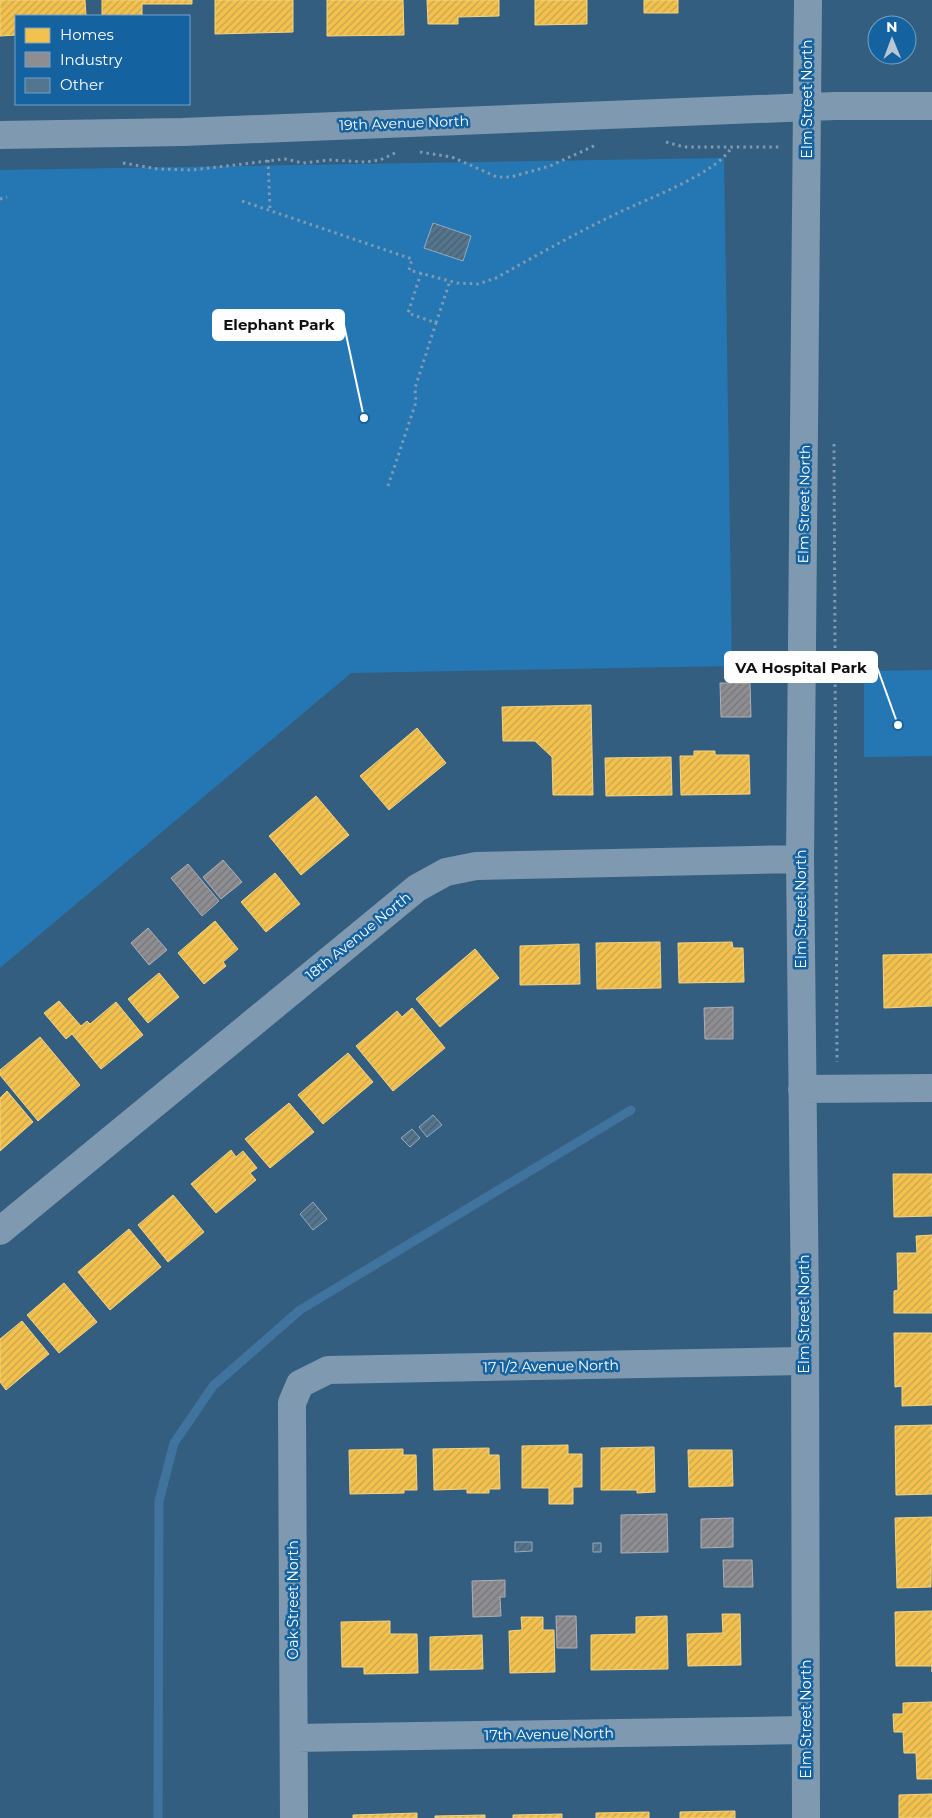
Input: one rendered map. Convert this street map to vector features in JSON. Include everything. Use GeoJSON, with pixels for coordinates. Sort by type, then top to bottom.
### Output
{"type":"FeatureCollection","features":[{"type":"Feature","properties":{"kind":"street","name":"Elm Street North"},"geometry":{"type":"LineString","coordinates":[[806,1818],[805,1311],[800,859],[808,0]]}},
{"type":"Feature","properties":{"kind":"street","name":"19th Avenue North"},"geometry":{"type":"LineString","coordinates":[[0,135],[183,132],[807,109],[835,106],[932,106]]}},
{"type":"Feature","properties":{"kind":"street","name":"18th Avenue North"},"geometry":{"type":"LineString","coordinates":[[0,1231],[417,888],[446,872],[476,866],[800,859]]}},
{"type":"Feature","properties":{"kind":"street"},"geometry":{"type":"LineString","coordinates":[[802,1089],[932,1088]]}},
{"type":"Feature","properties":{"kind":"street","name":"17 1/2 Avenue North"},"geometry":{"type":"LineString","coordinates":[[300,1384],[328,1370],[804,1361]]}},
{"type":"Feature","properties":{"kind":"street","name":"Oak Street North"},"geometry":{"type":"LineString","coordinates":[[294,1818],[292,1403],[300,1384]]}},
{"type":"Feature","properties":{"kind":"street","name":"17th Avenue North"},"geometry":{"type":"LineString","coordinates":[[294,1738],[805,1730]]}},
{"type":"Feature","properties":{"kind":"path"},"geometry":{"type":"LineString","coordinates":[[665,142],[684,147],[784,147]]}},
{"type":"Feature","properties":{"kind":"path"},"geometry":{"type":"LineString","coordinates":[[419,152],[452,157],[497,177],[511,177],[550,166],[598,144]]}},
{"type":"Feature","properties":{"kind":"path"},"geometry":{"type":"LineString","coordinates":[[242,201],[412,259],[409,270],[450,281],[478,284],[496,278],[622,211],[657,196],[711,167],[727,155],[731,148]]}},
{"type":"Feature","properties":{"kind":"path"},"geometry":{"type":"LineString","coordinates":[[114,161],[158,169],[192,170],[285,158],[303,163],[330,160],[366,162],[380,160],[400,151]]}},
{"type":"Feature","properties":{"kind":"path"},"geometry":{"type":"LineString","coordinates":[[268,160],[270,210]]}},
{"type":"Feature","properties":{"kind":"path"},"geometry":{"type":"LineString","coordinates":[[0,198],[7,197]]}},
{"type":"Feature","properties":{"kind":"path"},"geometry":{"type":"LineString","coordinates":[[421,273],[408,313],[436,323]]}},
{"type":"Feature","properties":{"kind":"path"},"geometry":{"type":"LineString","coordinates":[[388,486],[416,402],[415,388],[450,281]]}},
{"type":"Feature","properties":{"kind":"path"},"geometry":{"type":"LineString","coordinates":[[834,442],[837,1062]]}},
{"type":"Feature","properties":{"kind":"shaded area"},"geometry":{"type":"Polygon","coordinates":[[[724,158],[732,666],[351,673],[0,968],[0,170],[724,158]]]}},
{"type":"Feature","properties":{"kind":"shaded area"},"geometry":{"type":"Polygon","coordinates":[[[932,670],[932,756],[864,757],[864,671],[932,670]]]}},
{"type":"Feature","properties":{"kind":"building: Homes"},"geometry":{"type":"Polygon","coordinates":[[[0,0],[85,0],[86,15],[15,15],[15,35],[0,36],[0,0]]]}},
{"type":"Feature","properties":{"kind":"building: Homes"},"geometry":{"type":"Polygon","coordinates":[[[102,0],[192,0],[192,4],[142,4],[142,15],[102,15],[102,0]]]}},
{"type":"Feature","properties":{"kind":"building: Homes"},"geometry":{"type":"Polygon","coordinates":[[[215,0],[293,0],[293,32],[215,34],[215,0]]]}},
{"type":"Feature","properties":{"kind":"building: Homes"},"geometry":{"type":"Polygon","coordinates":[[[327,0],[403,0],[404,35],[327,36],[327,0]]]}},
{"type":"Feature","properties":{"kind":"building: Homes"},"geometry":{"type":"Polygon","coordinates":[[[427,0],[499,0],[499,16],[458,17],[458,24],[428,24],[427,0]]]}},
{"type":"Feature","properties":{"kind":"building: Homes"},"geometry":{"type":"Polygon","coordinates":[[[535,0],[587,0],[587,24],[535,25],[535,0]]]}},
{"type":"Feature","properties":{"kind":"building: Homes"},"geometry":{"type":"Polygon","coordinates":[[[644,0],[678,0],[678,13],[644,13],[644,0]]]}},
{"type":"Feature","properties":{"kind":"building: Homes"},"geometry":{"type":"Polygon","coordinates":[[[591,705],[593,795],[553,795],[552,757],[535,741],[503,741],[502,707],[591,705]]]}},
{"type":"Feature","properties":{"kind":"building: Homes"},"geometry":{"type":"Polygon","coordinates":[[[417,728],[446,763],[389,810],[360,776],[417,728]]]}},
{"type":"Feature","properties":{"kind":"building: Homes"},"geometry":{"type":"Polygon","coordinates":[[[694,751],[715,751],[715,755],[749,755],[750,794],[681,795],[680,756],[694,756],[694,751]]]}},
{"type":"Feature","properties":{"kind":"building: Homes"},"geometry":{"type":"Polygon","coordinates":[[[671,757],[672,795],[606,796],[605,758],[671,757]]]}},
{"type":"Feature","properties":{"kind":"building: Homes"},"geometry":{"type":"Polygon","coordinates":[[[316,796],[349,835],[301,875],[269,836],[316,796]]]}},
{"type":"Feature","properties":{"kind":"building: Homes"},"geometry":{"type":"Polygon","coordinates":[[[275,873],[300,904],[266,932],[241,902],[275,873]]]}},
{"type":"Feature","properties":{"kind":"building: Homes"},"geometry":{"type":"Polygon","coordinates":[[[215,921],[238,949],[223,962],[226,966],[204,984],[178,953],[215,921]]]}},
{"type":"Feature","properties":{"kind":"building: Homes"},"geometry":{"type":"Polygon","coordinates":[[[660,942],[661,988],[597,989],[596,943],[660,942]]]}},
{"type":"Feature","properties":{"kind":"building: Homes"},"geometry":{"type":"Polygon","coordinates":[[[732,942],[733,948],[743,948],[744,982],[679,983],[678,943],[732,942]]]}},
{"type":"Feature","properties":{"kind":"building: Homes"},"geometry":{"type":"Polygon","coordinates":[[[579,944],[580,984],[520,985],[520,946],[579,944]]]}},
{"type":"Feature","properties":{"kind":"building: Homes"},"geometry":{"type":"Polygon","coordinates":[[[475,949],[499,978],[440,1027],[416,999],[475,949]]]}},
{"type":"Feature","properties":{"kind":"building: Homes"},"geometry":{"type":"Polygon","coordinates":[[[932,954],[932,1006],[884,1008],[883,955],[932,954]]]}},
{"type":"Feature","properties":{"kind":"building: Homes"},"geometry":{"type":"Polygon","coordinates":[[[159,973],[179,997],[148,1023],[128,999],[159,973]]]}},
{"type":"Feature","properties":{"kind":"building: Homes"},"geometry":{"type":"Polygon","coordinates":[[[59,1001],[81,1026],[87,1021],[90,1024],[116,1002],[143,1035],[101,1069],[72,1034],[66,1039],[44,1013],[59,1001]]]}},
{"type":"Feature","properties":{"kind":"building: Homes"},"geometry":{"type":"Polygon","coordinates":[[[412,1008],[445,1048],[393,1091],[356,1046],[397,1011],[402,1017],[412,1008]]]}},
{"type":"Feature","properties":{"kind":"building: Homes"},"geometry":{"type":"Polygon","coordinates":[[[40,1037],[80,1085],[38,1121],[0,1075],[0,1070],[40,1037]]]}},
{"type":"Feature","properties":{"kind":"building: Homes"},"geometry":{"type":"Polygon","coordinates":[[[348,1053],[373,1082],[323,1124],[298,1095],[348,1053]]]}},
{"type":"Feature","properties":{"kind":"building: Homes"},"geometry":{"type":"Polygon","coordinates":[[[7,1091],[33,1122],[0,1151],[0,1098],[7,1091]]]}},
{"type":"Feature","properties":{"kind":"building: Homes"},"geometry":{"type":"Polygon","coordinates":[[[289,1103],[314,1132],[270,1168],[245,1139],[289,1103]]]}},
{"type":"Feature","properties":{"kind":"building: Homes"},"geometry":{"type":"Polygon","coordinates":[[[231,1150],[236,1157],[243,1151],[257,1168],[250,1173],[256,1180],[216,1213],[191,1184],[231,1150]]]}},
{"type":"Feature","properties":{"kind":"building: Homes"},"geometry":{"type":"Polygon","coordinates":[[[893,1174],[932,1174],[932,1216],[894,1217],[893,1174]]]}},
{"type":"Feature","properties":{"kind":"building: Homes"},"geometry":{"type":"Polygon","coordinates":[[[173,1195],[204,1232],[168,1262],[138,1225],[173,1195]]]}},
{"type":"Feature","properties":{"kind":"building: Homes"},"geometry":{"type":"Polygon","coordinates":[[[129,1229],[161,1267],[110,1310],[78,1272],[129,1229]]]}},
{"type":"Feature","properties":{"kind":"building: Homes"},"geometry":{"type":"Polygon","coordinates":[[[932,1235],[932,1313],[894,1313],[894,1291],[898,1290],[897,1253],[917,1253],[916,1236],[932,1235]]]}},
{"type":"Feature","properties":{"kind":"building: Homes"},"geometry":{"type":"Polygon","coordinates":[[[64,1283],[97,1322],[59,1353],[27,1315],[64,1283]]]}},
{"type":"Feature","properties":{"kind":"building: Homes"},"geometry":{"type":"Polygon","coordinates":[[[22,1321],[49,1354],[6,1390],[0,1382],[0,1339],[22,1321]]]}},
{"type":"Feature","properties":{"kind":"building: Homes"},"geometry":{"type":"Polygon","coordinates":[[[894,1333],[932,1333],[932,1405],[902,1406],[902,1386],[895,1387],[894,1333]]]}},
{"type":"Feature","properties":{"kind":"building: Homes"},"geometry":{"type":"Polygon","coordinates":[[[932,1425],[932,1494],[896,1495],[895,1426],[932,1425]]]}},
{"type":"Feature","properties":{"kind":"building: Homes"},"geometry":{"type":"Polygon","coordinates":[[[568,1445],[568,1454],[582,1454],[582,1487],[573,1487],[573,1504],[549,1504],[549,1488],[522,1488],[522,1446],[568,1445]]]}},
{"type":"Feature","properties":{"kind":"building: Homes"},"geometry":{"type":"Polygon","coordinates":[[[654,1447],[655,1492],[637,1493],[637,1490],[601,1490],[601,1448],[654,1447]]]}},
{"type":"Feature","properties":{"kind":"building: Homes"},"geometry":{"type":"Polygon","coordinates":[[[489,1448],[489,1455],[499,1455],[500,1489],[489,1489],[489,1493],[467,1493],[467,1489],[434,1490],[433,1449],[489,1448]]]}},
{"type":"Feature","properties":{"kind":"building: Homes"},"geometry":{"type":"Polygon","coordinates":[[[403,1449],[403,1455],[416,1455],[417,1490],[404,1490],[404,1493],[350,1494],[349,1450],[403,1449]]]}},
{"type":"Feature","properties":{"kind":"building: Homes"},"geometry":{"type":"Polygon","coordinates":[[[688,1450],[732,1450],[733,1486],[689,1487],[688,1450]]]}},
{"type":"Feature","properties":{"kind":"building: Homes"},"geometry":{"type":"Polygon","coordinates":[[[932,1517],[931,1587],[897,1588],[895,1518],[932,1517]]]}},
{"type":"Feature","properties":{"kind":"building: Homes"},"geometry":{"type":"Polygon","coordinates":[[[932,1611],[932,1666],[896,1666],[895,1612],[932,1611]]]}},
{"type":"Feature","properties":{"kind":"building: Homes"},"geometry":{"type":"Polygon","coordinates":[[[722,1614],[740,1614],[741,1665],[688,1666],[687,1634],[723,1633],[722,1614]]]}},
{"type":"Feature","properties":{"kind":"building: Homes"},"geometry":{"type":"Polygon","coordinates":[[[667,1616],[668,1669],[591,1670],[591,1635],[636,1634],[636,1617],[667,1616]]]}},
{"type":"Feature","properties":{"kind":"building: Homes"},"geometry":{"type":"Polygon","coordinates":[[[521,1617],[543,1617],[543,1630],[554,1630],[555,1672],[510,1673],[509,1631],[522,1630],[521,1617]]]}},
{"type":"Feature","properties":{"kind":"building: Homes"},"geometry":{"type":"Polygon","coordinates":[[[390,1621],[390,1634],[417,1634],[418,1673],[364,1674],[364,1667],[342,1667],[341,1622],[390,1621]]]}},
{"type":"Feature","properties":{"kind":"building: Homes"},"geometry":{"type":"Polygon","coordinates":[[[482,1635],[483,1669],[430,1670],[430,1637],[482,1635]]]}},
{"type":"Feature","properties":{"kind":"building: Homes"},"geometry":{"type":"Polygon","coordinates":[[[932,1702],[932,1779],[917,1779],[916,1753],[904,1753],[903,1732],[894,1732],[893,1714],[903,1714],[903,1703],[932,1702]]]}},
{"type":"Feature","properties":{"kind":"building: Homes"},"geometry":{"type":"Polygon","coordinates":[[[932,1794],[932,1818],[899,1818],[899,1795],[932,1794]]]}},
{"type":"Feature","properties":{"kind":"building: Homes"},"geometry":{"type":"Polygon","coordinates":[[[735,1811],[735,1818],[680,1818],[680,1812],[735,1811]]]}},
{"type":"Feature","properties":{"kind":"building: Homes"},"geometry":{"type":"Polygon","coordinates":[[[649,1812],[649,1818],[596,1818],[596,1813],[649,1812]]]}},
{"type":"Feature","properties":{"kind":"building: Homes"},"geometry":{"type":"Polygon","coordinates":[[[417,1813],[417,1818],[353,1818],[353,1815],[417,1813]]]}},
{"type":"Feature","properties":{"kind":"building: Homes"},"geometry":{"type":"Polygon","coordinates":[[[562,1814],[562,1818],[513,1818],[513,1815],[562,1814]]]}},
{"type":"Feature","properties":{"kind":"building: Homes"},"geometry":{"type":"Polygon","coordinates":[[[485,1815],[485,1818],[435,1818],[435,1816],[485,1815]]]}},
{"type":"Feature","properties":{"kind":"building: Industry"},"geometry":{"type":"Polygon","coordinates":[[[720,683],[750,683],[751,717],[721,717],[720,683]]]}},
{"type":"Feature","properties":{"kind":"building: Industry"},"geometry":{"type":"Polygon","coordinates":[[[223,860],[242,882],[221,899],[203,877],[223,860]]]}},
{"type":"Feature","properties":{"kind":"building: Industry"},"geometry":{"type":"Polygon","coordinates":[[[188,864],[219,901],[202,916],[171,878],[188,864]]]}},
{"type":"Feature","properties":{"kind":"building: Industry"},"geometry":{"type":"Polygon","coordinates":[[[148,928],[167,950],[149,965],[131,943],[148,928]]]}},
{"type":"Feature","properties":{"kind":"building: Industry"},"geometry":{"type":"Polygon","coordinates":[[[733,1007],[733,1039],[705,1039],[704,1008],[733,1007]]]}},
{"type":"Feature","properties":{"kind":"building: Industry"},"geometry":{"type":"Polygon","coordinates":[[[667,1514],[668,1552],[621,1553],[621,1515],[667,1514]]]}},
{"type":"Feature","properties":{"kind":"building: Industry"},"geometry":{"type":"Polygon","coordinates":[[[733,1518],[733,1547],[701,1548],[701,1519],[733,1518]]]}},
{"type":"Feature","properties":{"kind":"building: Industry"},"geometry":{"type":"Polygon","coordinates":[[[723,1560],[752,1560],[753,1587],[724,1587],[723,1560]]]}},
{"type":"Feature","properties":{"kind":"building: Industry"},"geometry":{"type":"Polygon","coordinates":[[[505,1580],[505,1597],[500,1597],[501,1616],[473,1617],[472,1581],[505,1580]]]}},
{"type":"Feature","properties":{"kind":"building: Industry"},"geometry":{"type":"Polygon","coordinates":[[[556,1616],[576,1616],[577,1648],[557,1648],[556,1616]]]}},
{"type":"Feature","properties":{"kind":"building: Other"},"geometry":{"type":"Polygon","coordinates":[[[433,223],[471,236],[463,261],[424,248],[433,223]]]}},
{"type":"Feature","properties":{"kind":"building: Other"},"geometry":{"type":"Polygon","coordinates":[[[433,1115],[442,1125],[427,1137],[419,1127],[433,1115]]]}},
{"type":"Feature","properties":{"kind":"building: Other"},"geometry":{"type":"Polygon","coordinates":[[[412,1129],[420,1138],[410,1147],[401,1138],[412,1129]]]}},
{"type":"Feature","properties":{"kind":"building: Other"},"geometry":{"type":"Polygon","coordinates":[[[313,1202],[327,1219],[313,1230],[300,1214],[313,1202]]]}},
{"type":"Feature","properties":{"kind":"building: Other"},"geometry":{"type":"Polygon","coordinates":[[[515,1542],[532,1542],[532,1551],[515,1552],[515,1542]]]}},
{"type":"Feature","properties":{"kind":"building: Other"},"geometry":{"type":"Polygon","coordinates":[[[593,1543],[601,1543],[601,1552],[593,1552],[593,1543]]]}},
{"type":"Feature","properties":{"kind":"waterway"},"geometry":{"type":"LineString","coordinates":[[158,1818],[159,1501],[174,1443],[213,1386],[300,1310],[631,1110]]}},
{"type":"Feature","properties":{"kind":"place","name":"Elephant Park"},"geometry":{"type":"Point","coordinates":[364,418]}},
{"type":"Feature","properties":{"kind":"place","name":"VA Hospital Park"},"geometry":{"type":"Point","coordinates":[898,725]}}]}
